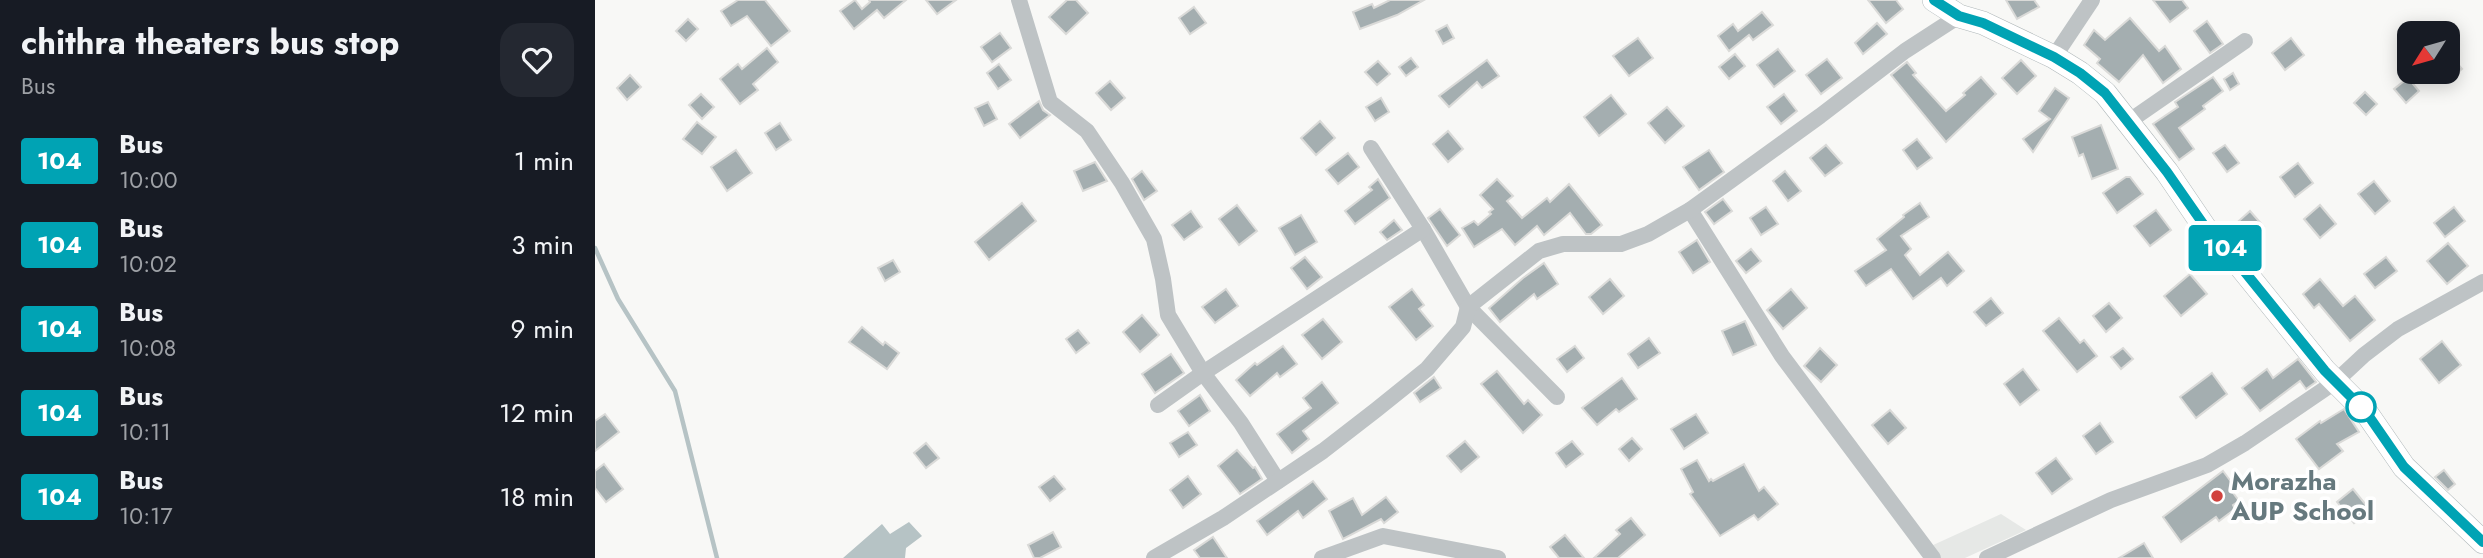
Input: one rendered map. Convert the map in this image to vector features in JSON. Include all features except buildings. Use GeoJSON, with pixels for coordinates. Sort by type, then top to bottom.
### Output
{"type":"FeatureCollection","features":[{"type":"Feature","properties":{"kind":"main road"},"geometry":{"type":"LineString","coordinates":[[1934,0],[1959,16],[1983,23],[2054,57],[2105,93],[2167,172],[2206,228],[2335,382],[2366,412],[2404,467],[2483,542]]}},
{"type":"Feature","properties":{"kind":"street"},"geometry":{"type":"LineString","coordinates":[[1019,0],[1050,102],[1087,131],[1122,183],[1154,239],[1164,279],[1168,315],[1203,373],[1241,424],[1278,481]]}},
{"type":"Feature","properties":{"kind":"street"},"geometry":{"type":"LineString","coordinates":[[2054,57],[2092,0]]}},
{"type":"Feature","properties":{"kind":"street"},"geometry":{"type":"LineString","coordinates":[[1154,558],[1223,518],[1323,452],[1427,369],[1463,327],[1468,307],[1539,251],[1563,244],[1621,244],[1648,234],[1690,210],[1905,51],[1959,16]]}},
{"type":"Feature","properties":{"kind":"street"},"geometry":{"type":"LineString","coordinates":[[2128,122],[2245,41]]}},
{"type":"Feature","properties":{"kind":"street"},"geometry":{"type":"LineString","coordinates":[[1371,148],[1423,229],[1468,307],[1557,397]]}},
{"type":"Feature","properties":{"kind":"street"},"geometry":{"type":"LineString","coordinates":[[1690,210],[1782,356],[1933,558]]}},
{"type":"Feature","properties":{"kind":"street"},"geometry":{"type":"LineString","coordinates":[[1158,405],[1423,229]]}},
{"type":"Feature","properties":{"kind":"street"},"geometry":{"type":"LineString","coordinates":[[1987,558],[2111,500],[2207,465],[2245,443],[2335,382],[2364,355],[2398,330],[2483,282]]}},
{"type":"Feature","properties":{"kind":"street"},"geometry":{"type":"LineString","coordinates":[[1322,558],[1383,536],[1498,558]]}},
{"type":"Feature","properties":{"kind":"shaded area"},"geometry":{"type":"Polygon","coordinates":[[[2001,514],[2026,530],[1965,558],[1941,558],[1931,546],[2001,514]]]}},
{"type":"Feature","properties":{"kind":"shaded area"},"geometry":{"type":"Polygon","coordinates":[[[909,522],[922,536],[906,548],[905,558],[843,558],[882,524],[890,534],[909,522]]]}},
{"type":"Feature","properties":{"kind":"waterway"},"geometry":{"type":"LineString","coordinates":[[595,248],[618,299],[675,391],[717,558]]}},
{"type":"Feature","properties":{"kind":"bus line","name":"104"},"geometry":{"type":"LineString","coordinates":[[1934,0],[1959,16],[1983,23],[2054,57],[2105,93],[2167,172],[2190,208],[2325,371],[2366,412],[2404,467],[2483,542]]}},
{"type":"Feature","properties":{"kind":"place","name":"Morazha AUP School"},"geometry":{"type":"Point","coordinates":[2217,496]}}]}
